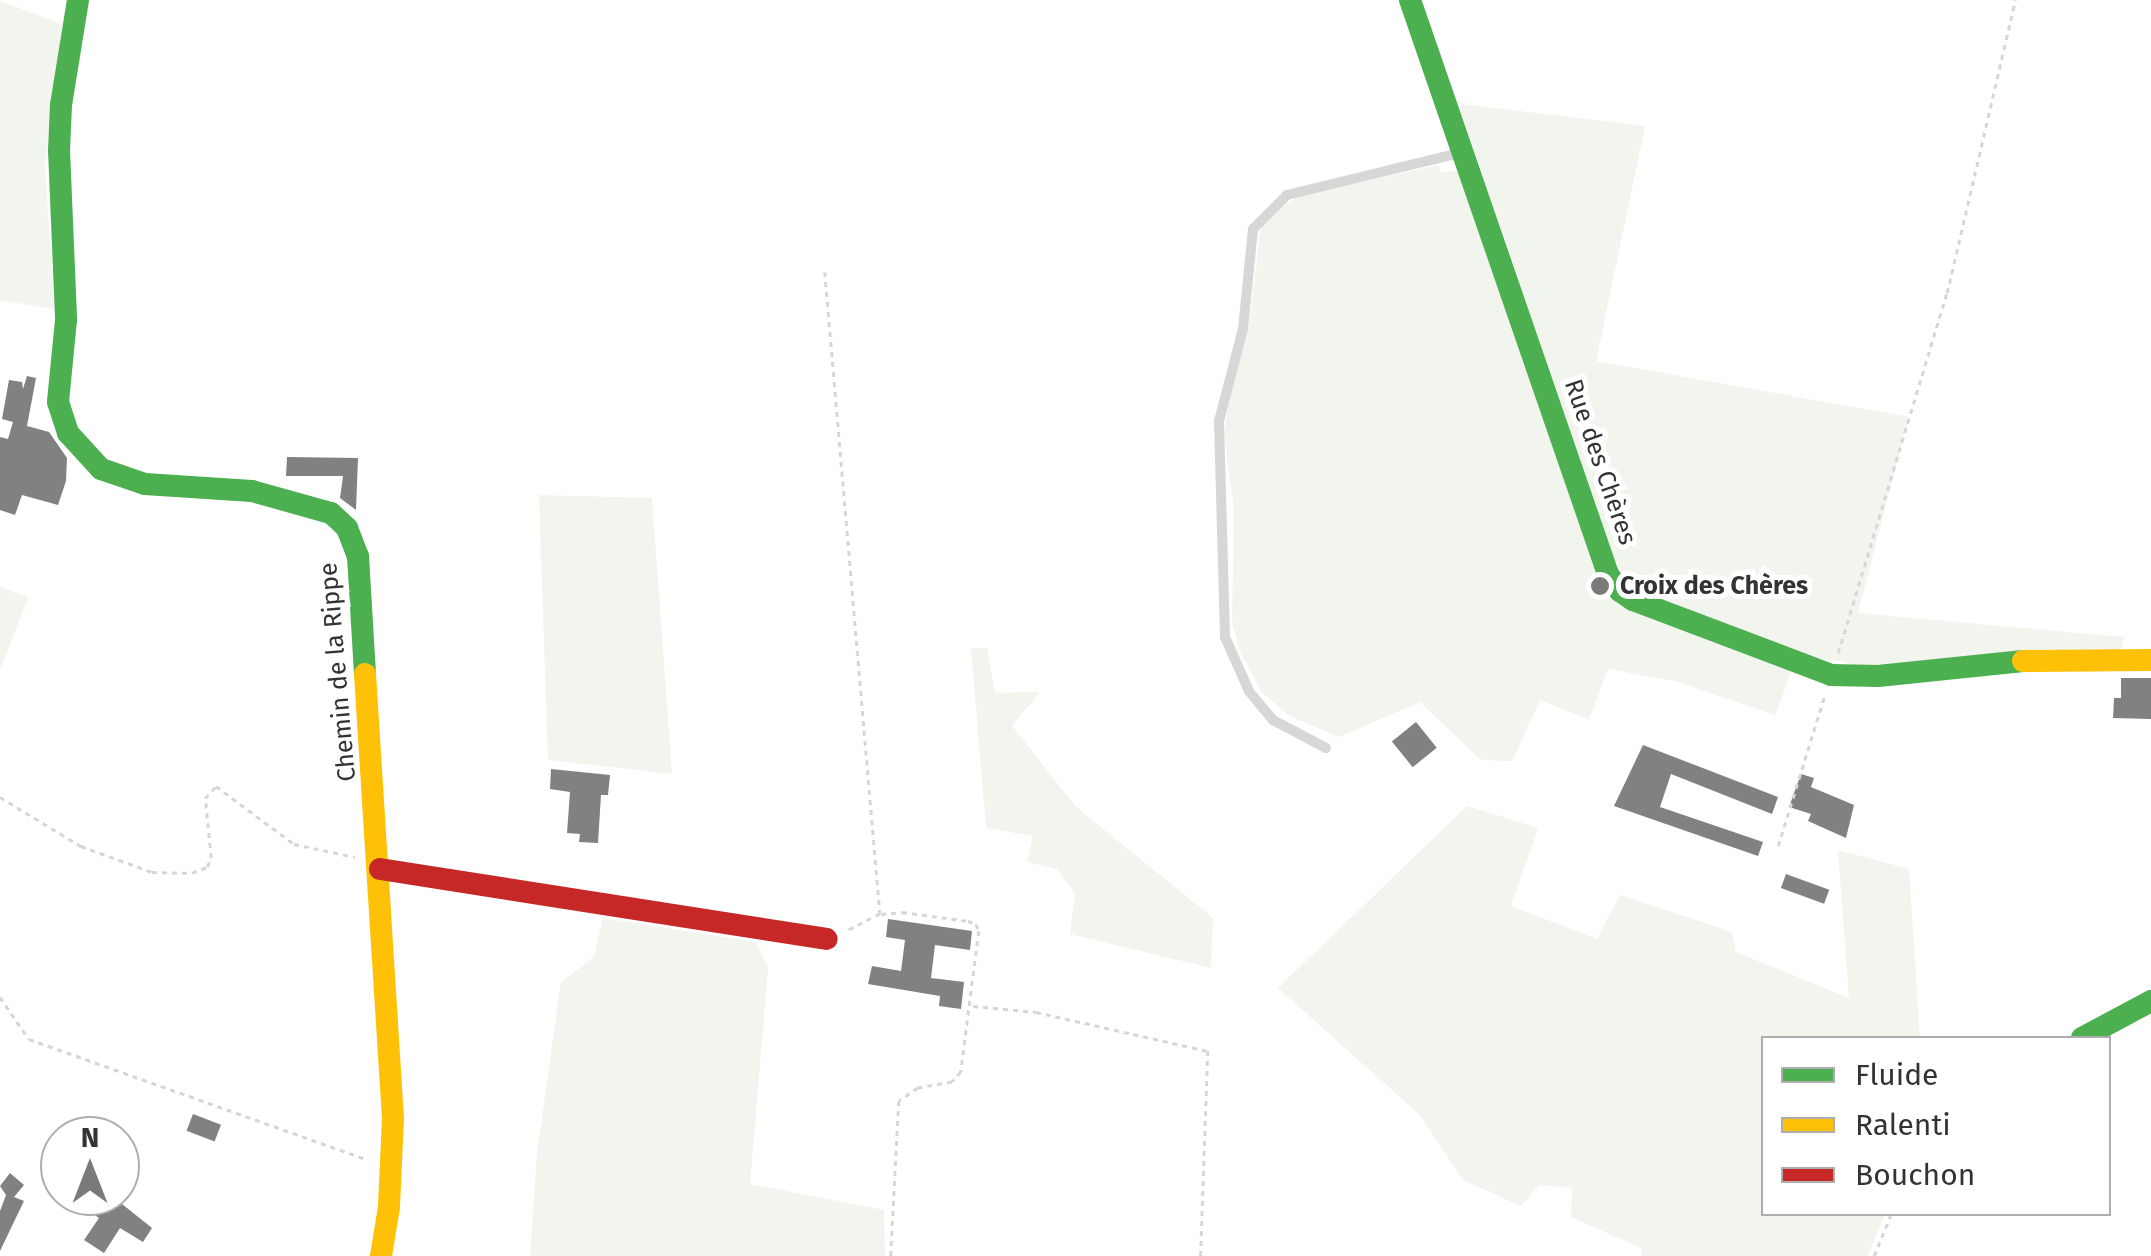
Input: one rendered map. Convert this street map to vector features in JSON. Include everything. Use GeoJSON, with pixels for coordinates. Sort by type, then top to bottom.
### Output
{"type":"FeatureCollection","features":[{"type":"Feature","properties":{"kind":"street","name":"Chemin de la Rippe"},"geometry":{"type":"LineString","coordinates":[[78,0],[60,105],[58,150],[66,320],[58,402],[68,433],[101,468],[145,484],[252,491],[317,508],[348,528],[363,586],[393,1118],[382,1256]]}},
{"type":"Feature","properties":{"kind":"street","name":"Rue des Chères"},"geometry":{"type":"LineString","coordinates":[[1410,0],[1608,574],[1620,591],[1633,600],[1831,675],[1878,676],[2016,661],[2151,660]]}},
{"type":"Feature","properties":{"kind":"street"},"geometry":{"type":"LineString","coordinates":[[379,864],[827,939]]}},
{"type":"Feature","properties":{"kind":"street"},"geometry":{"type":"LineString","coordinates":[[2086,1036],[2151,1001]]}},
{"type":"Feature","properties":{"kind":"lane"},"geometry":{"type":"LineString","coordinates":[[1326,748],[1273,720],[1249,691],[1225,637],[1220,421],[1243,329],[1253,229],[1266,210],[1287,195],[1464,152]]}},
{"type":"Feature","properties":{"kind":"path"},"geometry":{"type":"LineString","coordinates":[[1778,846],[1947,292],[2015,0]]}},
{"type":"Feature","properties":{"kind":"path"},"geometry":{"type":"LineString","coordinates":[[825,272],[880,914]]}},
{"type":"Feature","properties":{"kind":"path"},"geometry":{"type":"LineString","coordinates":[[0,797],[81,846],[152,872],[192,873],[207,867],[211,858],[205,798],[216,786],[294,844],[379,864]]}},
{"type":"Feature","properties":{"kind":"path"},"geometry":{"type":"LineString","coordinates":[[827,939],[880,914],[902,912],[976,924],[972,1006],[961,1072],[952,1082],[918,1088],[899,1101],[892,1256]]}},
{"type":"Feature","properties":{"kind":"path"},"geometry":{"type":"LineString","coordinates":[[0,996],[29,1039],[380,1164],[391,1176]]}},
{"type":"Feature","properties":{"kind":"path"},"geometry":{"type":"LineString","coordinates":[[972,1006],[1036,1012],[1208,1051],[1201,1256]]}},
{"type":"Feature","properties":{"kind":"path"},"geometry":{"type":"LineString","coordinates":[[1874,1256],[1889,1216]]}},
{"type":"Feature","properties":{"kind":"shaded area"},"geometry":{"type":"Polygon","coordinates":[[[0,1],[62,24],[45,165],[54,309],[0,300],[0,1]]]}},
{"type":"Feature","properties":{"kind":"shaded area"},"geometry":{"type":"Polygon","coordinates":[[[1462,104],[1645,126],[1596,361],[1909,417],[1858,613],[2124,637],[2121,650],[1857,671],[1844,661],[1819,660],[1635,595],[1615,560],[1460,109],[1462,104]]]}},
{"type":"Feature","properties":{"kind":"shaded area"},"geometry":{"type":"Polygon","coordinates":[[[1438,165],[1441,173],[1462,170],[1600,579],[1794,665],[1775,715],[1675,681],[1608,669],[1589,720],[1540,700],[1512,761],[1481,760],[1420,702],[1339,737],[1288,715],[1262,692],[1241,654],[1232,622],[1234,509],[1224,435],[1249,326],[1261,226],[1277,209],[1300,196],[1438,165]]]}},
{"type":"Feature","properties":{"kind":"shaded area"},"geometry":{"type":"Polygon","coordinates":[[[539,495],[652,498],[672,774],[548,760],[539,495]]]}},
{"type":"Feature","properties":{"kind":"shaded area"},"geometry":{"type":"Polygon","coordinates":[[[0,587],[28,597],[0,671],[0,587]]]}},
{"type":"Feature","properties":{"kind":"shaded area"},"geometry":{"type":"Polygon","coordinates":[[[971,648],[987,648],[995,693],[1040,692],[1012,726],[1075,806],[1213,918],[1211,968],[1070,934],[1075,893],[1057,869],[1027,862],[1033,836],[986,828],[971,648]]]}},
{"type":"Feature","properties":{"kind":"shaded area"},"geometry":{"type":"Polygon","coordinates":[[[1467,806],[1538,828],[1511,906],[1597,939],[1620,895],[1732,932],[1736,952],[1849,998],[1838,850],[1909,869],[1920,1036],[1761,1036],[1761,1216],[1884,1216],[1868,1256],[1642,1256],[1641,1248],[1571,1217],[1572,1188],[1539,1185],[1521,1206],[1463,1180],[1420,1115],[1278,988],[1467,806]]]}},
{"type":"Feature","properties":{"kind":"shaded area"},"geometry":{"type":"Polygon","coordinates":[[[603,918],[756,942],[768,968],[750,1184],[884,1210],[885,1256],[530,1256],[537,1154],[561,982],[594,957],[603,918]]]}},
{"type":"Feature","properties":{"kind":"building"},"geometry":{"type":"Polygon","coordinates":[[[27,376],[36,378],[27,426],[49,432],[67,458],[66,481],[58,505],[22,495],[15,515],[0,510],[0,437],[8,439],[13,422],[2,419],[9,380],[22,382],[23,389],[27,376]]]}},
{"type":"Feature","properties":{"kind":"building"},"geometry":{"type":"Polygon","coordinates":[[[287,457],[358,458],[356,510],[340,498],[343,476],[286,476],[287,457]]]}},
{"type":"Feature","properties":{"kind":"building"},"geometry":{"type":"Polygon","coordinates":[[[2121,678],[2151,678],[2151,719],[2113,718],[2114,698],[2121,698],[2121,678]]]}},
{"type":"Feature","properties":{"kind":"building"},"geometry":{"type":"Polygon","coordinates":[[[1416,722],[1437,748],[1413,767],[1392,742],[1416,722]]]}},
{"type":"Feature","properties":{"kind":"building"},"geometry":{"type":"Polygon","coordinates":[[[1643,745],[1778,797],[1772,814],[1671,774],[1660,807],[1763,842],[1758,856],[1614,806],[1643,745]]]}},
{"type":"Feature","properties":{"kind":"building"},"geometry":{"type":"Polygon","coordinates":[[[551,769],[610,775],[608,795],[601,795],[598,843],[579,842],[580,834],[567,833],[570,792],[550,789],[551,769]]]}},
{"type":"Feature","properties":{"kind":"building"},"geometry":{"type":"Polygon","coordinates":[[[1801,774],[1814,778],[1811,787],[1854,805],[1846,838],[1808,821],[1811,814],[1789,807],[1801,774]]]}},
{"type":"Feature","properties":{"kind":"building"},"geometry":{"type":"Polygon","coordinates":[[[1786,874],[1829,890],[1824,904],[1781,888],[1786,874]]]}},
{"type":"Feature","properties":{"kind":"building"},"geometry":{"type":"Polygon","coordinates":[[[888,919],[972,931],[970,950],[935,945],[931,978],[964,982],[961,1009],[939,1006],[940,996],[868,984],[872,966],[901,971],[905,940],[886,937],[888,919]]]}},
{"type":"Feature","properties":{"kind":"building"},"geometry":{"type":"Polygon","coordinates":[[[193,1114],[221,1125],[215,1142],[187,1131],[193,1114]]]}},
{"type":"Feature","properties":{"kind":"building"},"geometry":{"type":"Polygon","coordinates":[[[10,1173],[24,1185],[14,1197],[24,1201],[0,1251],[0,1211],[6,1195],[0,1186],[10,1173]]]}},
{"type":"Feature","properties":{"kind":"building"},"geometry":{"type":"Polygon","coordinates":[[[96,1216],[137,1216],[152,1228],[143,1242],[120,1228],[104,1253],[84,1240],[99,1218],[96,1216]]]}},
{"type":"Feature","properties":{"kind":"traffic: fast"},"geometry":{"type":"LineString","coordinates":[[78,0],[61,105],[59,150],[66,320],[58,402],[68,433],[101,469],[145,484],[252,491],[331,513],[347,528],[358,556],[365,674]]}},
{"type":"Feature","properties":{"kind":"traffic: fast"},"geometry":{"type":"LineString","coordinates":[[1410,0],[1608,574],[1620,591],[1633,600],[1831,675],[1878,676],[2023,661]]}},
{"type":"Feature","properties":{"kind":"traffic: fast"},"geometry":{"type":"LineString","coordinates":[[2086,1036],[2151,1001]]}},
{"type":"Feature","properties":{"kind":"traffic: slow"},"geometry":{"type":"LineString","coordinates":[[2023,661],[2151,660]]}},
{"type":"Feature","properties":{"kind":"traffic: slow"},"geometry":{"type":"LineString","coordinates":[[365,674],[393,1118],[389,1207],[381,1256]]}},
{"type":"Feature","properties":{"kind":"traffic: jam"},"geometry":{"type":"LineString","coordinates":[[380,869],[827,939]]}},
{"type":"Feature","properties":{"kind":"place","name":"Croix des Chères"},"geometry":{"type":"Point","coordinates":[1600,586]}}]}
